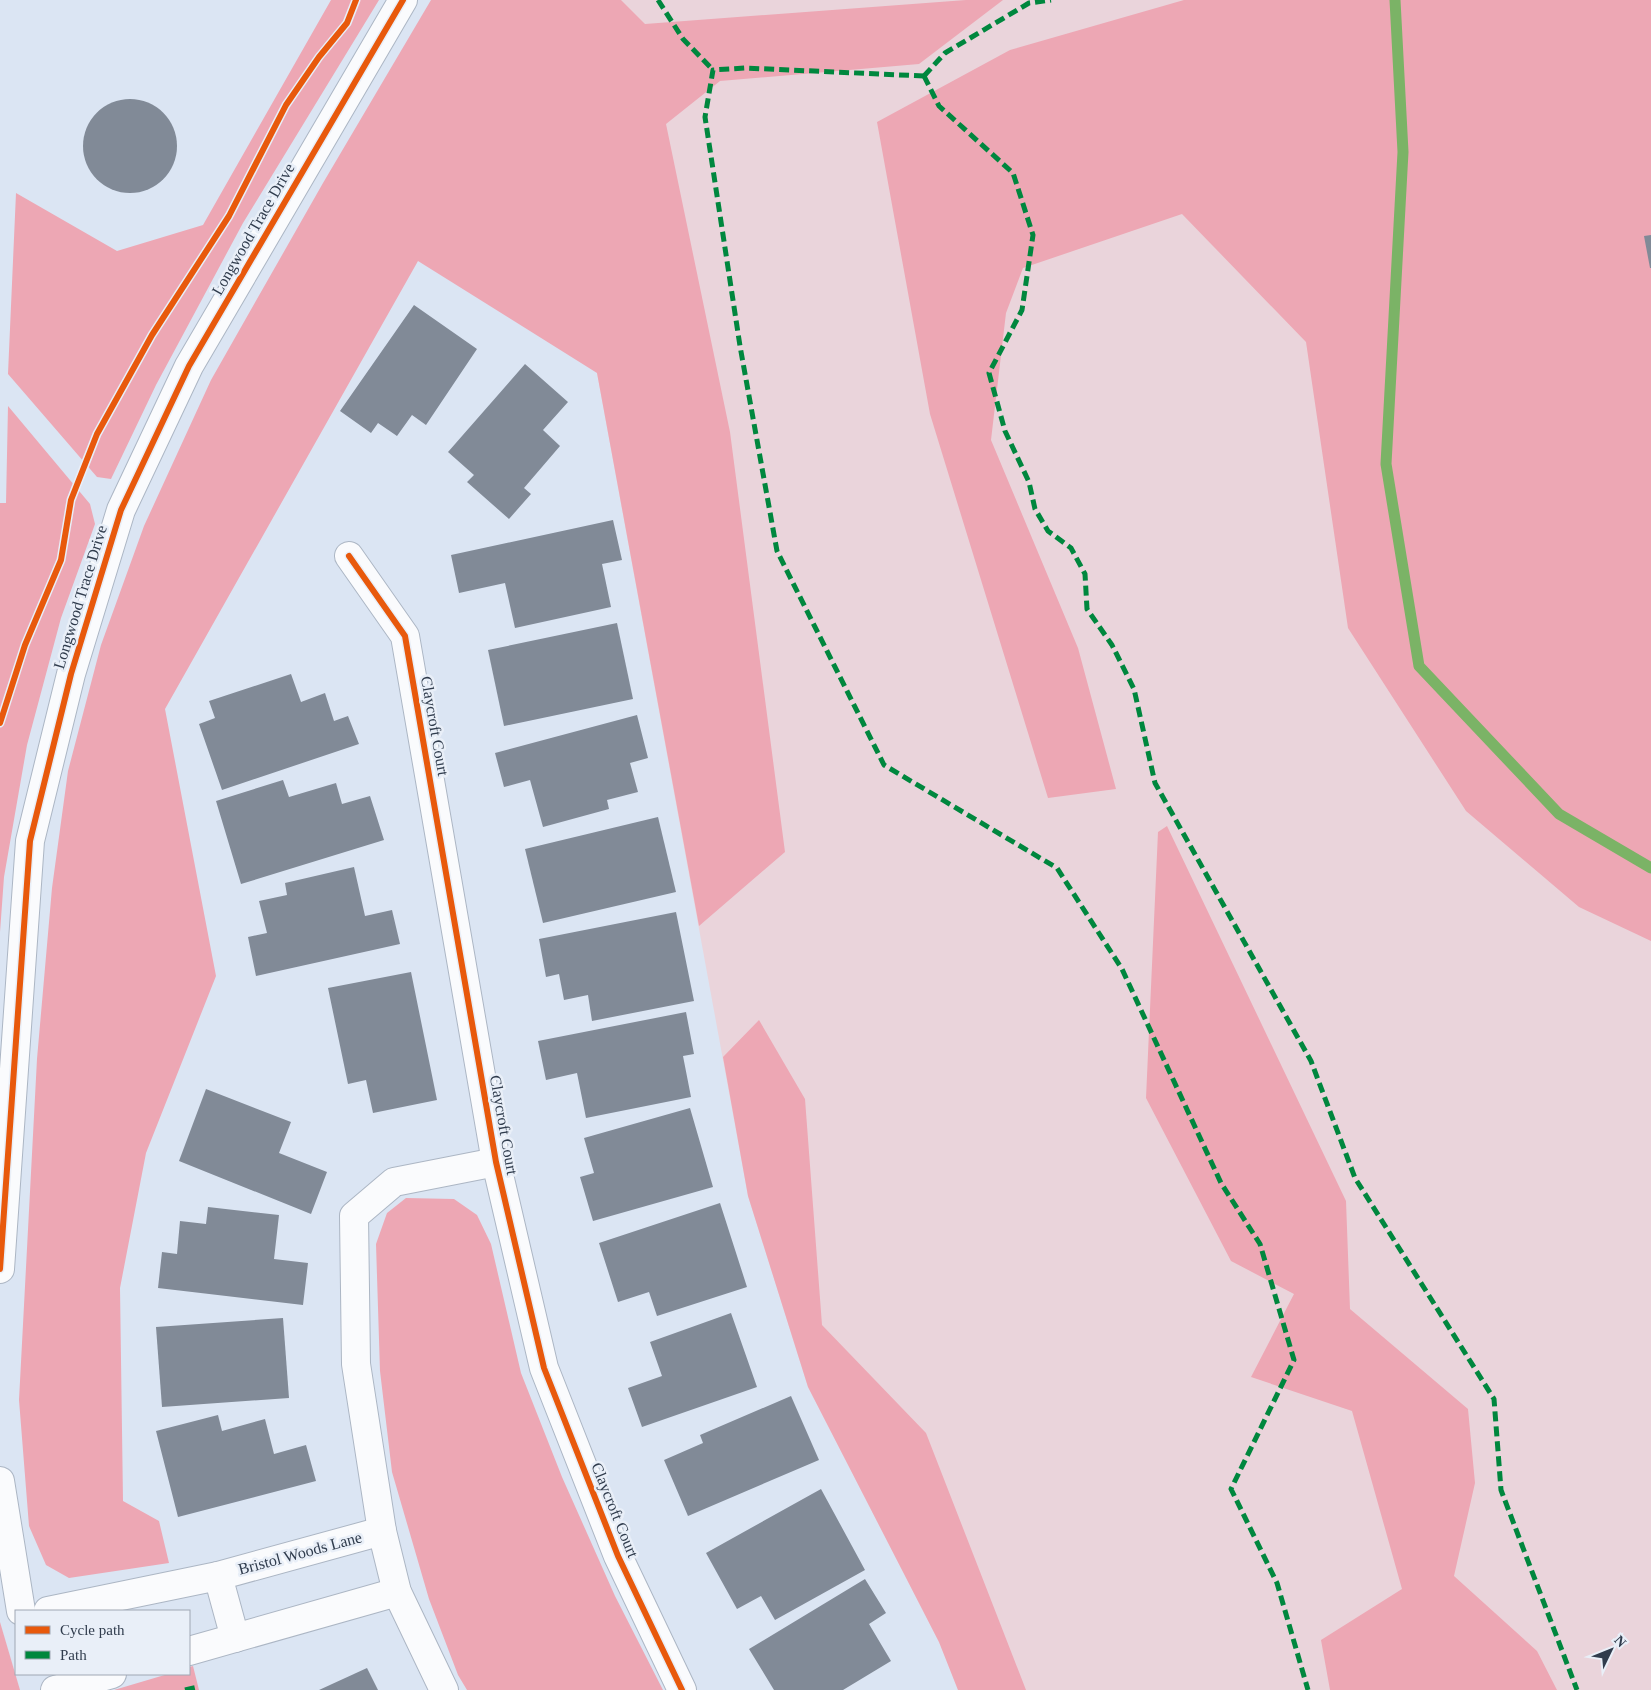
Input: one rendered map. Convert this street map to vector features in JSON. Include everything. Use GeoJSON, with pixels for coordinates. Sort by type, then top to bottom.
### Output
{"type":"FeatureCollection","features":[{"type":"Feature","properties":{"kind":"street","name":"Longwood Trace Drive"},"geometry":{"type":"LineString","coordinates":[[0,1269],[30,841],[71,674],[121,510],[189,366],[403,0]]}},
{"type":"Feature","properties":{"kind":"street","name":"Claycroft Court"},"geometry":{"type":"LineString","coordinates":[[349,556],[406,636],[496,1162],[544,1368],[618,1556],[682,1690]]}},
{"type":"Feature","properties":{"kind":"street","name":"Claycroft Court"},"geometry":{"type":"LineString","coordinates":[[444,1690],[397,1592],[382,1531],[356,1364],[354,1216],[394,1182],[496,1162]]}},
{"type":"Feature","properties":{"kind":"street"},"geometry":{"type":"LineString","coordinates":[[0,1482],[21,1610]]}},
{"type":"Feature","properties":{"kind":"street","name":"Bristol Woods Lane"},"geometry":{"type":"LineString","coordinates":[[53,1610],[218,1576],[382,1531]]}},
{"type":"Feature","properties":{"kind":"street","name":"Bristol Woods Lane"},"geometry":{"type":"LineString","coordinates":[[218,1576],[235,1638]]}},
{"type":"Feature","properties":{"kind":"street"},"geometry":{"type":"LineString","coordinates":[[190,1652],[397,1592]]}},
{"type":"Feature","properties":{"kind":"street"},"geometry":{"type":"LineString","coordinates":[[39,1675],[43,1690]]}},
{"type":"Feature","properties":{"kind":"street"},"geometry":{"type":"LineString","coordinates":[[55,1690],[108,1675]]}},
{"type":"Feature","properties":{"kind":"shaded area"},"geometry":{"type":"Polygon","coordinates":[[[331,0],[379,0],[243,223],[156,385],[111,479],[97,477],[8,374],[16,193],[117,251],[203,225],[331,0]]]}},
{"type":"Feature","properties":{"kind":"shaded area"},"geometry":{"type":"Polygon","coordinates":[[[431,0],[621,0],[645,24],[966,0],[1003,0],[919,64],[720,81],[666,124],[730,432],[785,852],[699,926],[597,373],[418,261],[165,709],[216,976],[146,1153],[120,1288],[123,1501],[159,1521],[169,1563],[69,1578],[46,1565],[29,1526],[19,1400],[37,1059],[52,888],[68,771],[101,645],[144,526],[211,380],[323,183],[431,0]]]}},
{"type":"Feature","properties":{"kind":"shaded area"},"geometry":{"type":"Polygon","coordinates":[[[573,0],[1651,0],[1651,1690],[958,1690],[939,1642],[808,1387],[748,1196],[597,373],[573,0]]]}},
{"type":"Feature","properties":{"kind":"shaded area"},"geometry":{"type":"Polygon","coordinates":[[[1184,0],[1651,0],[1651,941],[1579,907],[1466,811],[1348,628],[1306,342],[1182,214],[1023,268],[1006,313],[991,440],[1078,648],[1116,789],[1048,798],[930,414],[877,122],[1010,50],[1184,0]]]}},
{"type":"Feature","properties":{"kind":"shaded area"},"geometry":{"type":"Polygon","coordinates":[[[8,406],[90,504],[95,524],[61,618],[27,745],[4,877],[0,932],[0,503],[6,503],[8,406]]]}},
{"type":"Feature","properties":{"kind":"shaded area"},"geometry":{"type":"Polygon","coordinates":[[[1167,826],[1346,1201],[1350,1309],[1468,1409],[1475,1483],[1454,1576],[1537,1651],[1557,1690],[1330,1690],[1321,1640],[1402,1589],[1352,1411],[1251,1377],[1294,1294],[1231,1261],[1146,1098],[1158,832],[1167,826]]]}},
{"type":"Feature","properties":{"kind":"shaded area"},"geometry":{"type":"Polygon","coordinates":[[[759,1020],[805,1099],[822,1325],[926,1433],[1026,1690],[958,1690],[939,1642],[808,1387],[748,1196],[723,1057],[759,1020]]]}},
{"type":"Feature","properties":{"kind":"shaded area"},"geometry":{"type":"Polygon","coordinates":[[[406,1198],[454,1199],[477,1215],[491,1244],[521,1373],[562,1477],[615,1596],[663,1690],[467,1690],[458,1675],[429,1599],[392,1472],[380,1371],[376,1244],[387,1213],[406,1198]]]}},
{"type":"Feature","properties":{"kind":"shaded area"},"geometry":{"type":"Polygon","coordinates":[[[0,1622],[20,1690],[0,1690],[0,1622]]]}},
{"type":"Feature","properties":{"kind":"shaded area"},"geometry":{"type":"Polygon","coordinates":[[[193,1666],[199,1690],[114,1690],[165,1675],[190,1675],[190,1667],[193,1666]]]}},
{"type":"Feature","properties":{"kind":"building"},"geometry":{"type":"Polygon","coordinates":[[[130,99],[148,103],[163,113],[173,128],[177,146],[173,164],[163,179],[148,189],[130,193],[112,189],[97,179],[87,164],[83,146],[87,128],[97,113],[112,103],[130,99]]]}},
{"type":"Feature","properties":{"kind":"building"},"geometry":{"type":"Polygon","coordinates":[[[1651,235],[1651,268],[1650,268],[1644,236],[1651,235]]]}},
{"type":"Feature","properties":{"kind":"building"},"geometry":{"type":"Polygon","coordinates":[[[414,305],[477,349],[426,425],[412,415],[397,436],[378,423],[371,433],[340,411],[414,305]]]}},
{"type":"Feature","properties":{"kind":"building"},"geometry":{"type":"Polygon","coordinates":[[[525,364],[568,402],[543,430],[560,446],[524,488],[531,494],[509,519],[467,482],[474,475],[448,452],[525,364]]]}},
{"type":"Feature","properties":{"kind":"building"},"geometry":{"type":"Polygon","coordinates":[[[613,520],[622,560],[602,564],[611,607],[515,628],[505,583],[459,593],[451,555],[613,520]]]}},
{"type":"Feature","properties":{"kind":"building"},"geometry":{"type":"Polygon","coordinates":[[[617,623],[633,699],[504,726],[488,650],[617,623]]]}},
{"type":"Feature","properties":{"kind":"building"},"geometry":{"type":"Polygon","coordinates":[[[291,674],[301,702],[325,693],[334,721],[348,716],[359,744],[222,790],[199,724],[215,718],[209,701],[291,674]]]}},
{"type":"Feature","properties":{"kind":"building"},"geometry":{"type":"Polygon","coordinates":[[[637,715],[648,758],[630,763],[638,792],[607,800],[609,809],[543,827],[530,780],[504,787],[495,753],[637,715]]]}},
{"type":"Feature","properties":{"kind":"building"},"geometry":{"type":"Polygon","coordinates":[[[283,780],[289,797],[336,783],[342,804],[370,796],[384,840],[241,884],[216,801],[283,780]]]}},
{"type":"Feature","properties":{"kind":"building"},"geometry":{"type":"Polygon","coordinates":[[[658,817],[676,892],[543,923],[525,849],[658,817]]]}},
{"type":"Feature","properties":{"kind":"building"},"geometry":{"type":"Polygon","coordinates":[[[354,867],[365,916],[392,910],[400,944],[256,976],[248,937],[267,933],[259,901],[287,895],[285,883],[354,867]]]}},
{"type":"Feature","properties":{"kind":"building"},"geometry":{"type":"Polygon","coordinates":[[[676,912],[694,1001],[592,1021],[588,995],[564,1000],[559,974],[546,977],[539,939],[676,912]]]}},
{"type":"Feature","properties":{"kind":"building"},"geometry":{"type":"Polygon","coordinates":[[[411,972],[437,1100],[373,1113],[366,1080],[348,1084],[328,988],[411,972]]]}},
{"type":"Feature","properties":{"kind":"building"},"geometry":{"type":"Polygon","coordinates":[[[686,1012],[694,1054],[683,1056],[691,1097],[586,1118],[577,1073],[546,1080],[538,1041],[686,1012]]]}},
{"type":"Feature","properties":{"kind":"building"},"geometry":{"type":"Polygon","coordinates":[[[206,1089],[291,1122],[279,1153],[327,1172],[311,1214],[179,1161],[206,1089]]]}},
{"type":"Feature","properties":{"kind":"building"},"geometry":{"type":"Polygon","coordinates":[[[690,1108],[713,1187],[593,1221],[580,1177],[594,1173],[584,1138],[690,1108]]]}},
{"type":"Feature","properties":{"kind":"building"},"geometry":{"type":"Polygon","coordinates":[[[720,1203],[747,1287],[657,1316],[649,1292],[618,1302],[599,1243],[720,1203]]]}},
{"type":"Feature","properties":{"kind":"building"},"geometry":{"type":"Polygon","coordinates":[[[208,1207],[279,1215],[274,1259],[308,1263],[303,1305],[158,1288],[162,1252],[177,1254],[180,1221],[206,1224],[208,1207]]]}},
{"type":"Feature","properties":{"kind":"building"},"geometry":{"type":"Polygon","coordinates":[[[731,1313],[757,1387],[642,1427],[628,1388],[662,1376],[650,1342],[731,1313]]]}},
{"type":"Feature","properties":{"kind":"building"},"geometry":{"type":"Polygon","coordinates":[[[283,1318],[289,1398],[162,1407],[156,1327],[283,1318]]]}},
{"type":"Feature","properties":{"kind":"building"},"geometry":{"type":"Polygon","coordinates":[[[791,1396],[819,1460],[688,1516],[664,1460],[703,1443],[700,1435],[791,1396]]]}},
{"type":"Feature","properties":{"kind":"building"},"geometry":{"type":"Polygon","coordinates":[[[218,1415],[222,1431],[265,1419],[274,1454],[306,1445],[316,1481],[178,1517],[156,1431],[218,1415]]]}},
{"type":"Feature","properties":{"kind":"building"},"geometry":{"type":"Polygon","coordinates":[[[821,1489],[865,1570],[775,1620],[761,1596],[737,1609],[706,1553],[821,1489]]]}},
{"type":"Feature","properties":{"kind":"building"},"geometry":{"type":"Polygon","coordinates":[[[865,1579],[886,1613],[869,1624],[891,1661],[843,1690],[774,1690],[749,1649],[865,1579]]]}},
{"type":"Feature","properties":{"kind":"building"},"geometry":{"type":"Polygon","coordinates":[[[367,1668],[378,1690],[319,1690],[367,1668]]]}},
{"type":"Feature","properties":{"kind":"waterway"},"geometry":{"type":"LineString","coordinates":[[1395,0],[1403,152],[1386,464],[1419,666],[1559,814],[1651,868]]}},
{"type":"Feature","properties":{"kind":"marked path"},"geometry":{"type":"LineString","coordinates":[[658,0],[683,39],[713,70]]}},
{"type":"Feature","properties":{"kind":"marked path"},"geometry":{"type":"LineString","coordinates":[[924,76],[945,53],[1029,3],[1051,0]]}},
{"type":"Feature","properties":{"kind":"marked path"},"geometry":{"type":"LineString","coordinates":[[924,76],[745,68],[713,70],[705,117],[740,346],[777,551],[884,765],[1057,868],[1122,969],[1221,1183],[1260,1244],[1294,1360],[1231,1489],[1277,1583],[1308,1690]]}},
{"type":"Feature","properties":{"kind":"marked path"},"geometry":{"type":"LineString","coordinates":[[924,76],[939,106],[1013,173],[1033,235],[1022,310],[989,373],[1005,431],[1029,482],[1035,509],[1048,531],[1071,548],[1085,574],[1087,609],[1112,645],[1134,689],[1155,783],[1311,1061],[1355,1178],[1494,1399],[1501,1490],[1577,1690]]}},
{"type":"Feature","properties":{"kind":"marked path"},"geometry":{"type":"LineString","coordinates":[[185,1690],[198,1687]]}},
{"type":"Feature","properties":{"kind":"cycle path"},"geometry":{"type":"LineString","coordinates":[[0,723],[25,645],[61,560],[71,500],[97,434],[152,335],[229,216],[286,105],[319,57],[347,23],[356,0]]}},
{"type":"Feature","properties":{"kind":"cycle path"},"geometry":{"type":"LineString","coordinates":[[0,1269],[30,841],[71,674],[121,510],[189,366],[403,0]]}},
{"type":"Feature","properties":{"kind":"cycle path"},"geometry":{"type":"LineString","coordinates":[[349,556],[405,636],[496,1162],[544,1368],[618,1556],[682,1690]]}}]}
